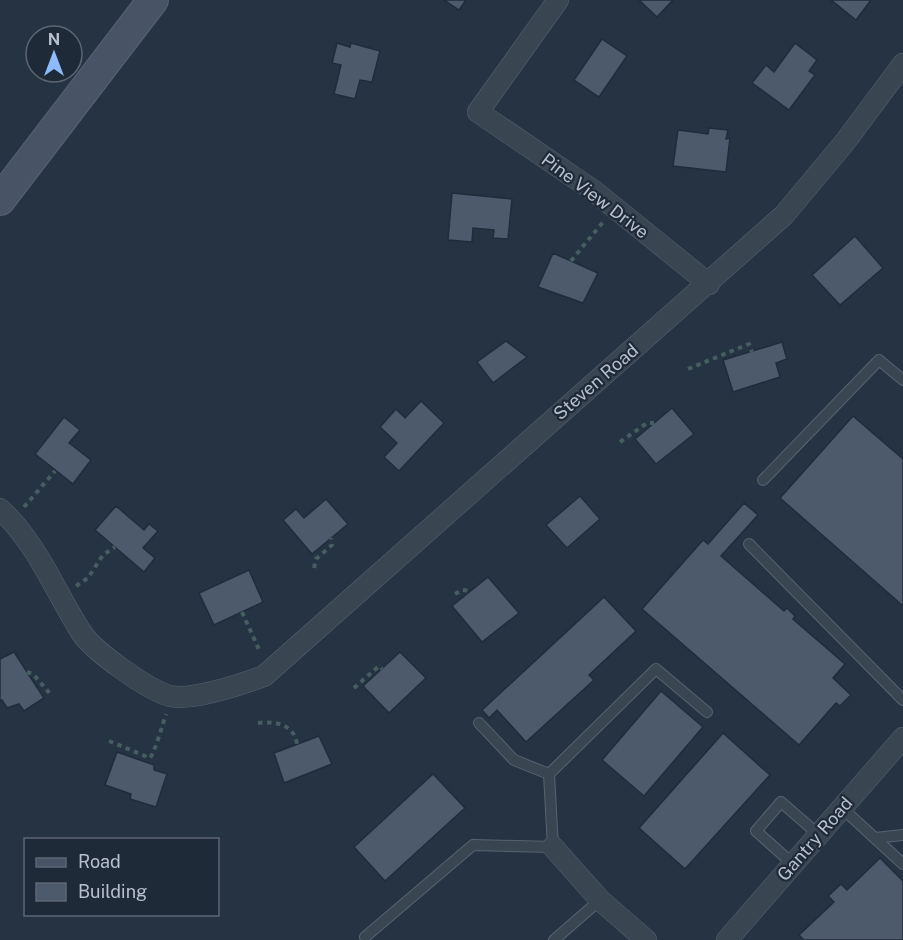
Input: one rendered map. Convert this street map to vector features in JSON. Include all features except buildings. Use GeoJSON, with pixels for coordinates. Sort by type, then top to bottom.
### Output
{"type":"FeatureCollection","features":[{"type":"Feature","properties":{"kind":"street"},"geometry":{"type":"LineString","coordinates":[[0,200],[153,0]]}},
{"type":"Feature","properties":{"kind":"street","name":"Pine View Drive"},"geometry":{"type":"LineString","coordinates":[[558,0],[478,112],[613,206],[709,284]]}},
{"type":"Feature","properties":{"kind":"street","name":"Steven Road"},"geometry":{"type":"LineString","coordinates":[[268,673],[709,284],[784,215],[845,142],[903,64]]}},
{"type":"Feature","properties":{"kind":"street"},"geometry":{"type":"LineString","coordinates":[[6,516],[41,559],[82,635],[123,671],[170,696],[218,692],[268,673]]}},
{"type":"Feature","properties":{"kind":"street","name":"Gantry Road"},"geometry":{"type":"LineString","coordinates":[[727,940],[903,739]]}},
{"type":"Feature","properties":{"kind":"street"},"geometry":{"type":"LineString","coordinates":[[553,847],[600,900],[646,940]]}},
{"type":"Feature","properties":{"kind":"lane"},"geometry":{"type":"LineString","coordinates":[[763,480],[879,360],[903,380]]}},
{"type":"Feature","properties":{"kind":"lane"},"geometry":{"type":"LineString","coordinates":[[749,543],[903,700]]}},
{"type":"Feature","properties":{"kind":"lane"},"geometry":{"type":"LineString","coordinates":[[365,937],[473,845],[553,847],[549,774],[656,669],[707,712]]}},
{"type":"Feature","properties":{"kind":"lane"},"geometry":{"type":"LineString","coordinates":[[479,723],[514,760],[549,774]]}},
{"type":"Feature","properties":{"kind":"lane"},"geometry":{"type":"LineString","coordinates":[[793,864],[756,831],[781,802],[819,835]]}},
{"type":"Feature","properties":{"kind":"lane"},"geometry":{"type":"LineString","coordinates":[[842,808],[903,864]]}},
{"type":"Feature","properties":{"kind":"lane"},"geometry":{"type":"LineString","coordinates":[[875,838],[903,835]]}},
{"type":"Feature","properties":{"kind":"lane"},"geometry":{"type":"LineString","coordinates":[[554,940],[600,900]]}},
{"type":"Feature","properties":{"kind":"path"},"geometry":{"type":"LineString","coordinates":[[571,261],[586,245],[613,206]]}},
{"type":"Feature","properties":{"kind":"path"},"geometry":{"type":"LineString","coordinates":[[688,369],[749,344],[752,352]]}},
{"type":"Feature","properties":{"kind":"path"},"geometry":{"type":"LineString","coordinates":[[620,442],[647,423],[654,423]]}},
{"type":"Feature","properties":{"kind":"path"},"geometry":{"type":"LineString","coordinates":[[6,516],[55,471]]}},
{"type":"Feature","properties":{"kind":"path"},"geometry":{"type":"LineString","coordinates":[[314,568],[316,559],[332,544],[331,538]]}},
{"type":"Feature","properties":{"kind":"path"},"geometry":{"type":"LineString","coordinates":[[61,596],[88,578],[104,555],[115,547]]}},
{"type":"Feature","properties":{"kind":"path"},"geometry":{"type":"LineString","coordinates":[[455,594],[462,590],[471,591]]}},
{"type":"Feature","properties":{"kind":"path"},"geometry":{"type":"LineString","coordinates":[[242,612],[268,673]]}},
{"type":"Feature","properties":{"kind":"path"},"geometry":{"type":"LineString","coordinates":[[354,688],[379,666],[382,669]]}},
{"type":"Feature","properties":{"kind":"path"},"geometry":{"type":"LineString","coordinates":[[27,672],[33,674],[52,696]]}},
{"type":"Feature","properties":{"kind":"path"},"geometry":{"type":"LineString","coordinates":[[149,764],[150,758],[156,752],[158,733],[170,696]]}},
{"type":"Feature","properties":{"kind":"path"},"geometry":{"type":"LineString","coordinates":[[258,723],[277,723],[289,728],[296,735],[297,744]]}},
{"type":"Feature","properties":{"kind":"path"},"geometry":{"type":"LineString","coordinates":[[109,741],[150,758]]}}]}
